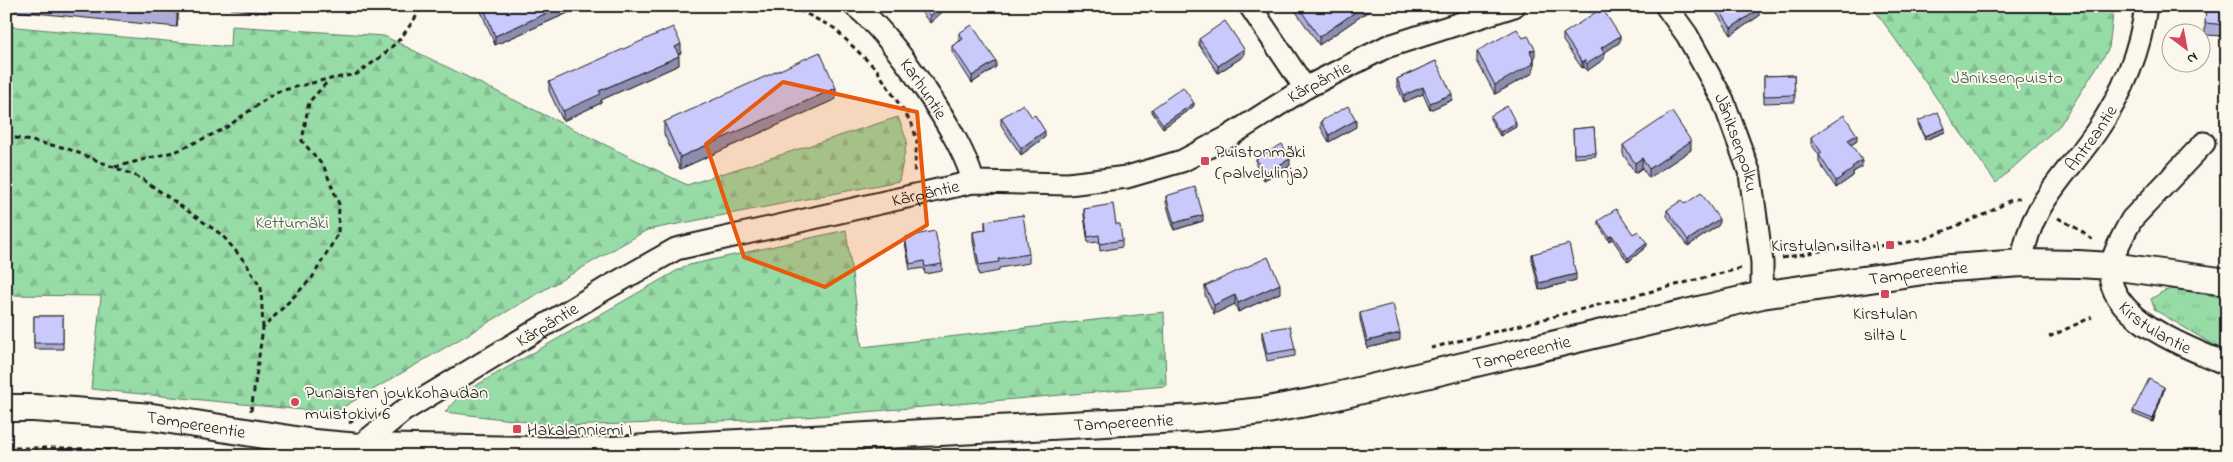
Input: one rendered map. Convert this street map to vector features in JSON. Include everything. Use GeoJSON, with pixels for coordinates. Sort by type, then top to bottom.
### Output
{"type":"FeatureCollection","features":[{"type":"Feature","properties":{"kind":"main road","name":"Tampereentie"},"geometry":{"type":"LineString","coordinates":[[6,408],[34,408],[152,417],[314,443],[359,446],[593,451],[1187,418],[1262,411],[1316,401],[1762,295],[1937,269],[2022,263],[2111,266],[2227,282]]}},
{"type":"Feature","properties":{"kind":"street","name":"Karhuntie"},"geometry":{"type":"LineString","coordinates":[[855,6],[868,16],[913,71],[957,141],[970,169],[973,182]]}},
{"type":"Feature","properties":{"kind":"street"},"geometry":{"type":"LineString","coordinates":[[1250,6],[1305,88]]}},
{"type":"Feature","properties":{"kind":"street","name":"Kärpäntie"},"geometry":{"type":"LineString","coordinates":[[359,446],[403,411],[596,294],[676,249],[973,182],[1068,184],[1127,177],[1182,161],[1228,137],[1305,88],[1386,47],[1514,6]]}},
{"type":"Feature","properties":{"kind":"street","name":"Jäniksenpolku"},"geometry":{"type":"LineString","coordinates":[[1666,6],[1687,35],[1723,100],[1750,174],[1762,262],[1762,295]]}},
{"type":"Feature","properties":{"kind":"street","name":"Antreantie"},"geometry":{"type":"LineString","coordinates":[[2022,263],[2028,230],[2039,208],[2095,133],[2120,93],[2135,55],[2144,23],[2146,6]]}},
{"type":"Feature","properties":{"kind":"street"},"geometry":{"type":"LineString","coordinates":[[2111,266],[2123,234],[2132,219],[2204,143]]}},
{"type":"Feature","properties":{"kind":"street","name":"Kirstulantie"},"geometry":{"type":"LineString","coordinates":[[2111,266],[2116,291],[2124,304],[2137,318],[2167,338],[2227,364]]}},
{"type":"Feature","properties":{"kind":"path"},"geometry":{"type":"LineString","coordinates":[[114,167],[177,151],[224,129],[276,92],[357,74],[382,56],[401,38],[418,14],[419,6]]}},
{"type":"Feature","properties":{"kind":"path"},"geometry":{"type":"LineString","coordinates":[[791,6],[834,28],[877,70],[912,124],[917,141],[913,183],[914,195]]}},
{"type":"Feature","properties":{"kind":"path"},"geometry":{"type":"LineString","coordinates":[[263,328],[312,278],[338,234],[339,204],[324,168],[302,141],[309,102],[330,79]]}},
{"type":"Feature","properties":{"kind":"path"},"geometry":{"type":"LineString","coordinates":[[6,136],[66,148],[141,178],[222,235],[245,262],[261,288],[263,328],[250,416]]}},
{"type":"Feature","properties":{"kind":"path"},"geometry":{"type":"LineString","coordinates":[[1425,350],[1762,262],[1831,249],[1890,245],[1922,240],[1986,214],[2009,201],[2020,198],[2024,192]]}},
{"type":"Feature","properties":{"kind":"path"},"geometry":{"type":"LineString","coordinates":[[2020,198],[2078,229],[2099,244],[2111,266]]}},
{"type":"Feature","properties":{"kind":"path"},"geometry":{"type":"LineString","coordinates":[[2050,338],[2092,317]]}},
{"type":"Feature","properties":{"kind":"path"},"geometry":{"type":"LineString","coordinates":[[339,426],[366,414]]}},
{"type":"Feature","properties":{"kind":"path"},"geometry":{"type":"LineString","coordinates":[[6,448],[65,448],[136,454],[164,451]]}},
{"type":"Feature","properties":{"kind":"highlighted area"},"geometry":{"type":"Polygon","coordinates":[[[783,82],[917,112],[927,225],[825,287],[744,257],[706,144],[783,82]]]}},
{"type":"Feature","properties":{"kind":"green space","name":"Jäniksenpuisto"},"geometry":{"type":"Polygon","coordinates":[[[1872,6],[2114,6],[2109,48],[2060,125],[1996,183],[1872,6]]]}},
{"type":"Feature","properties":{"kind":"green space","name":"Kettumäki"},"geometry":{"type":"Polygon","coordinates":[[[6,26],[230,47],[231,26],[384,36],[687,185],[898,117],[907,141],[899,181],[647,230],[333,413],[91,389],[101,296],[6,295],[6,26]]]}},
{"type":"Feature","properties":{"kind":"green space"},"geometry":{"type":"Polygon","coordinates":[[[846,230],[862,347],[1164,312],[1166,386],[783,419],[562,426],[445,412],[461,394],[685,266],[846,230]]]}},
{"type":"Feature","properties":{"kind":"green space"},"geometry":{"type":"Polygon","coordinates":[[[2172,289],[2227,298],[2227,353],[2155,310],[2151,299],[2164,291],[2172,289]]]}},
{"type":"Feature","properties":{"kind":"building"},"geometry":{"type":"Polygon","coordinates":[[[111,6],[178,6],[177,13],[111,6]]]}},
{"type":"Feature","properties":{"kind":"building"},"geometry":{"type":"Polygon","coordinates":[[[483,6],[563,6],[495,36],[483,6]]]}},
{"type":"Feature","properties":{"kind":"building"},"geometry":{"type":"Polygon","coordinates":[[[921,6],[942,6],[930,16],[921,6]]]}},
{"type":"Feature","properties":{"kind":"building"},"geometry":{"type":"Polygon","coordinates":[[[1298,6],[1364,6],[1319,37],[1298,6]]]}},
{"type":"Feature","properties":{"kind":"building"},"geometry":{"type":"Polygon","coordinates":[[[1717,6],[1757,6],[1759,9],[1731,28],[1717,6]]]}},
{"type":"Feature","properties":{"kind":"building"},"geometry":{"type":"Polygon","coordinates":[[[2206,6],[2227,6],[2227,25],[2205,22],[2206,6]]]}},
{"type":"Feature","properties":{"kind":"building"},"geometry":{"type":"Polygon","coordinates":[[[1602,8],[1620,36],[1601,48],[1604,53],[1587,64],[1584,60],[1582,62],[1563,34],[1602,8]]]}},
{"type":"Feature","properties":{"kind":"building"},"geometry":{"type":"Polygon","coordinates":[[[1225,21],[1244,49],[1218,66],[1199,39],[1225,21]]]}},
{"type":"Feature","properties":{"kind":"building"},"geometry":{"type":"Polygon","coordinates":[[[972,25],[996,61],[972,76],[952,46],[963,39],[959,33],[972,25]]]}},
{"type":"Feature","properties":{"kind":"building"},"geometry":{"type":"Polygon","coordinates":[[[673,27],[681,44],[675,47],[679,56],[599,91],[601,94],[563,111],[549,82],[673,27]]]}},
{"type":"Feature","properties":{"kind":"building"},"geometry":{"type":"Polygon","coordinates":[[[1517,29],[1523,38],[1528,36],[1535,49],[1530,51],[1534,60],[1533,64],[1495,85],[1477,51],[1517,29]]]}},
{"type":"Feature","properties":{"kind":"building"},"geometry":{"type":"Polygon","coordinates":[[[820,52],[836,88],[680,157],[664,122],[820,52]]]}},
{"type":"Feature","properties":{"kind":"building"},"geometry":{"type":"Polygon","coordinates":[[[1436,61],[1452,94],[1430,103],[1423,87],[1404,95],[1397,79],[1436,61]]]}},
{"type":"Feature","properties":{"kind":"building"},"geometry":{"type":"Polygon","coordinates":[[[1794,75],[1795,95],[1764,96],[1764,76],[1794,75]]]}},
{"type":"Feature","properties":{"kind":"building"},"geometry":{"type":"Polygon","coordinates":[[[1183,87],[1194,103],[1163,124],[1152,109],[1183,87]]]}},
{"type":"Feature","properties":{"kind":"building"},"geometry":{"type":"Polygon","coordinates":[[[1023,104],[1032,117],[1035,115],[1045,131],[1021,148],[1001,118],[1023,104]]]}},
{"type":"Feature","properties":{"kind":"building"},"geometry":{"type":"Polygon","coordinates":[[[1348,106],[1356,120],[1329,135],[1321,121],[1348,106]]]}},
{"type":"Feature","properties":{"kind":"building"},"geometry":{"type":"Polygon","coordinates":[[[1507,106],[1516,123],[1500,132],[1490,116],[1507,106]]]}},
{"type":"Feature","properties":{"kind":"building"},"geometry":{"type":"Polygon","coordinates":[[[1672,112],[1691,141],[1649,169],[1642,158],[1635,163],[1623,145],[1672,112]]]}},
{"type":"Feature","properties":{"kind":"building"},"geometry":{"type":"Polygon","coordinates":[[[1938,112],[1945,128],[1925,136],[1918,121],[1938,112]]]}},
{"type":"Feature","properties":{"kind":"building"},"geometry":{"type":"Polygon","coordinates":[[[1844,115],[1857,135],[1848,140],[1862,160],[1836,181],[1819,155],[1822,153],[1811,137],[1844,115]]]}},
{"type":"Feature","properties":{"kind":"building"},"geometry":{"type":"Polygon","coordinates":[[[1594,127],[1596,153],[1574,154],[1573,129],[1594,127]]]}},
{"type":"Feature","properties":{"kind":"building"},"geometry":{"type":"Polygon","coordinates":[[[1282,144],[1290,159],[1264,173],[1256,159],[1282,144]]]}},
{"type":"Feature","properties":{"kind":"building"},"geometry":{"type":"Polygon","coordinates":[[[1195,187],[1203,215],[1174,223],[1166,196],[1195,187]]]}},
{"type":"Feature","properties":{"kind":"building"},"geometry":{"type":"Polygon","coordinates":[[[1701,193],[1719,219],[1688,240],[1667,210],[1682,200],[1685,204],[1701,193]]]}},
{"type":"Feature","properties":{"kind":"building"},"geometry":{"type":"Polygon","coordinates":[[[1113,204],[1116,224],[1120,224],[1122,240],[1100,244],[1099,235],[1088,237],[1084,209],[1113,204]]]}},
{"type":"Feature","properties":{"kind":"building"},"geometry":{"type":"Polygon","coordinates":[[[1616,209],[1633,234],[1638,231],[1647,243],[1628,258],[1612,235],[1609,237],[1598,221],[1616,209]]]}},
{"type":"Feature","properties":{"kind":"building"},"geometry":{"type":"Polygon","coordinates":[[[1023,215],[1029,254],[998,259],[999,262],[979,265],[973,232],[986,230],[985,221],[1023,215]]]}},
{"type":"Feature","properties":{"kind":"building"},"geometry":{"type":"Polygon","coordinates":[[[935,231],[942,264],[925,267],[924,261],[910,264],[905,237],[935,231]]]}},
{"type":"Feature","properties":{"kind":"building"},"geometry":{"type":"Polygon","coordinates":[[[1569,244],[1576,274],[1539,283],[1532,254],[1569,244]]]}},
{"type":"Feature","properties":{"kind":"building"},"geometry":{"type":"Polygon","coordinates":[[[1268,257],[1280,284],[1238,303],[1235,295],[1214,305],[1205,286],[1268,257]]]}},
{"type":"Feature","properties":{"kind":"building"},"geometry":{"type":"Polygon","coordinates":[[[1393,304],[1400,333],[1367,341],[1360,313],[1393,304]]]}},
{"type":"Feature","properties":{"kind":"building"},"geometry":{"type":"Polygon","coordinates":[[[34,316],[63,316],[63,343],[34,343],[34,316]]]}},
{"type":"Feature","properties":{"kind":"building"},"geometry":{"type":"Polygon","coordinates":[[[1290,326],[1295,349],[1267,354],[1262,331],[1290,326]]]}},
{"type":"Feature","properties":{"kind":"building"},"geometry":{"type":"Polygon","coordinates":[[[2149,379],[2164,387],[2153,419],[2133,411],[2149,379]]]}},
{"type":"Feature","properties":{"kind":"place","name":"Puistonmäki (palvelulinja)"},"geometry":{"type":"Point","coordinates":[1205,161]}},
{"type":"Feature","properties":{"kind":"place","name":"Kirstulan silta I"},"geometry":{"type":"Point","coordinates":[1890,245]}},
{"type":"Feature","properties":{"kind":"place","name":"Kirstulan silta L"},"geometry":{"type":"Point","coordinates":[1885,294]}},
{"type":"Feature","properties":{"kind":"place","name":"Punaisten joukkohaudan muistokivi 6"},"geometry":{"type":"Point","coordinates":[295,402]}},
{"type":"Feature","properties":{"kind":"place","name":"Hakalanniemi I"},"geometry":{"type":"Point","coordinates":[517,429]}}]}
